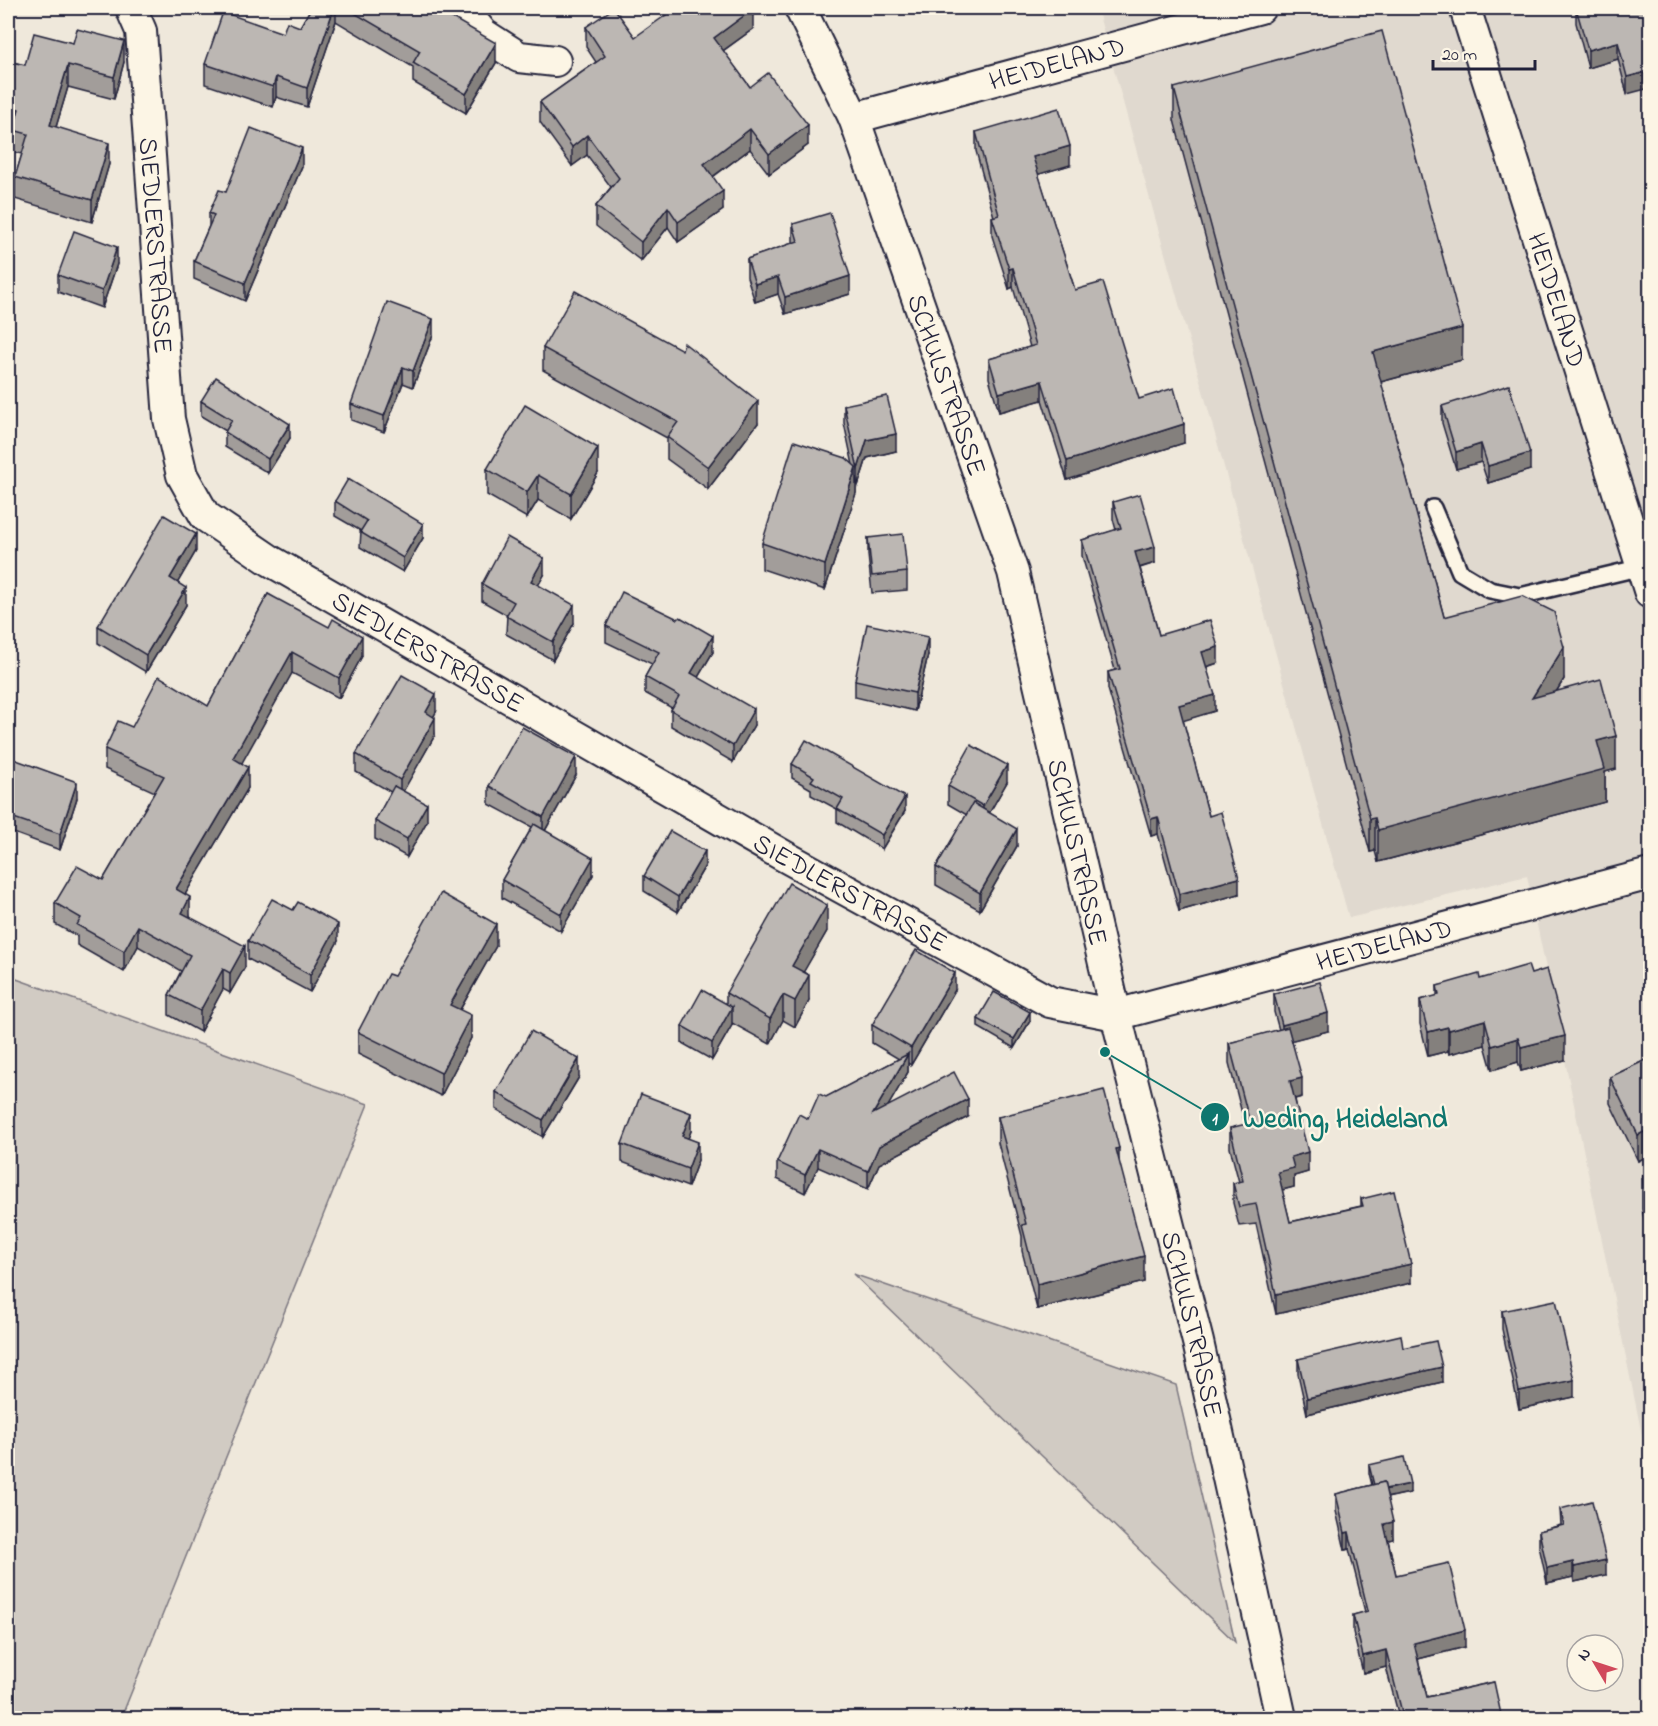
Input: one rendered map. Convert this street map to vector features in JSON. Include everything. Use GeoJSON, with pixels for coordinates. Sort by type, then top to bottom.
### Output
{"type":"FeatureCollection","features":[{"type":"Feature","properties":{"kind":"street","name":"SIEDLERSTRASSE"},"geometry":{"type":"LineString","coordinates":[[131,8],[141,31],[169,419],[182,475],[205,516],[278,566],[413,645],[784,855],[1050,1002],[1116,1016]]}},
{"type":"Feature","properties":{"kind":"street"},"geometry":{"type":"LineString","coordinates":[[462,8],[483,34],[519,57],[555,61]]}},
{"type":"Feature","properties":{"kind":"street","name":"SCHULSTRASSE"},"geometry":{"type":"LineString","coordinates":[[800,8],[854,118],[1013,572],[1116,1016],[1198,1342],[1281,1719]]}},
{"type":"Feature","properties":{"kind":"street","name":"HEIDELAND"},"geometry":{"type":"LineString","coordinates":[[854,118],[1260,8]]}},
{"type":"Feature","properties":{"kind":"street","name":"HEIDELAND"},"geometry":{"type":"LineString","coordinates":[[1465,8],[1646,580]]}},
{"type":"Feature","properties":{"kind":"street","name":"HEIDELAND"},"geometry":{"type":"LineString","coordinates":[[1116,1016],[1650,874]]}},
{"type":"Feature","properties":{"kind":"lane"},"geometry":{"type":"LineString","coordinates":[[1433,508],[1460,572],[1490,590],[1520,596],[1646,580]]}},
{"type":"Feature","properties":{"kind":"shaded area"},"geometry":{"type":"Polygon","coordinates":[[[1097,8],[1650,8],[1650,1474],[1527,876],[1349,918],[1097,8]]]}},
{"type":"Feature","properties":{"kind":"shaded area"},"geometry":{"type":"Polygon","coordinates":[[[8,976],[368,1104],[121,1718],[8,1718],[8,976]]]}},
{"type":"Feature","properties":{"kind":"shaded area"},"geometry":{"type":"Polygon","coordinates":[[[853,1274],[1176,1385],[1235,1642],[853,1274]]]}},
{"type":"Feature","properties":{"kind":"building"},"geometry":{"type":"Polygon","coordinates":[[[311,8],[334,8],[307,88],[276,77],[273,87],[205,64],[223,12],[283,33],[287,22],[300,27],[311,8]]]}},
{"type":"Feature","properties":{"kind":"building"},"geometry":{"type":"Polygon","coordinates":[[[346,8],[435,8],[496,43],[466,94],[413,63],[420,51],[346,8]]]}},
{"type":"Feature","properties":{"kind":"building"},"geometry":{"type":"Polygon","coordinates":[[[614,8],[635,37],[676,8],[753,9],[714,38],[750,87],[768,73],[808,125],[769,154],[750,129],[704,164],[723,191],[678,222],[668,207],[641,242],[596,206],[619,178],[587,135],[572,147],[540,102],[605,56],[586,27],[614,8]]]}},
{"type":"Feature","properties":{"kind":"building"},"geometry":{"type":"Polygon","coordinates":[[[1576,8],[1650,8],[1650,71],[1627,77],[1618,42],[1588,50],[1576,8]]]}},
{"type":"Feature","properties":{"kind":"building"},"geometry":{"type":"Polygon","coordinates":[[[77,29],[124,41],[114,77],[68,65],[50,125],[109,143],[92,200],[15,177],[28,134],[13,130],[19,109],[8,106],[8,61],[25,65],[34,33],[73,43],[77,29]]]}},
{"type":"Feature","properties":{"kind":"building"},"geometry":{"type":"Polygon","coordinates":[[[1382,31],[1462,328],[1373,352],[1444,617],[1522,596],[1554,612],[1564,647],[1532,698],[1601,679],[1616,736],[1597,741],[1605,769],[1378,830],[1375,818],[1370,819],[1174,88],[1382,31]]]}},
{"type":"Feature","properties":{"kind":"building"},"geometry":{"type":"Polygon","coordinates":[[[1059,108],[1070,146],[1033,157],[1075,290],[1103,282],[1139,399],[1174,388],[1184,424],[1067,461],[1042,381],[999,393],[989,359],[1036,345],[1013,268],[1009,269],[992,217],[999,215],[976,132],[1059,108]]]}},
{"type":"Feature","properties":{"kind":"building"},"geometry":{"type":"Polygon","coordinates":[[[251,128],[302,148],[245,283],[194,261],[214,215],[209,213],[219,190],[226,192],[251,128]]]}},
{"type":"Feature","properties":{"kind":"building"},"geometry":{"type":"Polygon","coordinates":[[[830,213],[850,276],[785,297],[778,277],[755,284],[747,259],[798,241],[793,224],[830,213]]]}},
{"type":"Feature","properties":{"kind":"building"},"geometry":{"type":"Polygon","coordinates":[[[74,231],[117,247],[102,291],[58,275],[74,231]]]}},
{"type":"Feature","properties":{"kind":"building"},"geometry":{"type":"Polygon","coordinates":[[[575,291],[682,350],[684,343],[758,401],[708,467],[667,437],[678,422],[543,348],[575,291]]]}},
{"type":"Feature","properties":{"kind":"building"},"geometry":{"type":"Polygon","coordinates":[[[387,302],[433,319],[413,371],[403,367],[384,416],[351,404],[387,302]]]}},
{"type":"Feature","properties":{"kind":"building"},"geometry":{"type":"Polygon","coordinates":[[[216,377],[290,424],[268,459],[225,432],[232,420],[201,401],[216,377]]]}},
{"type":"Feature","properties":{"kind":"building"},"geometry":{"type":"Polygon","coordinates":[[[1509,385],[1530,453],[1488,466],[1481,444],[1456,452],[1442,406],[1509,385]]]}},
{"type":"Feature","properties":{"kind":"building"},"geometry":{"type":"Polygon","coordinates":[[[887,396],[896,434],[867,440],[858,469],[844,405],[887,396]]]}},
{"type":"Feature","properties":{"kind":"building"},"geometry":{"type":"Polygon","coordinates":[[[525,405],[598,448],[571,494],[538,475],[527,492],[487,469],[525,405]]]}},
{"type":"Feature","properties":{"kind":"building"},"geometry":{"type":"Polygon","coordinates":[[[794,441],[846,458],[856,467],[825,565],[762,543],[794,441]]]}},
{"type":"Feature","properties":{"kind":"building"},"geometry":{"type":"Polygon","coordinates":[[[348,479],[423,524],[403,558],[360,532],[367,521],[335,501],[348,479]]]}},
{"type":"Feature","properties":{"kind":"building"},"geometry":{"type":"Polygon","coordinates":[[[1140,494],[1155,547],[1135,552],[1159,635],[1210,620],[1218,647],[1202,652],[1215,695],[1179,705],[1209,816],[1221,812],[1239,878],[1179,894],[1158,817],[1151,819],[1108,672],[1120,669],[1082,540],[1121,528],[1113,502],[1140,494]]]}},
{"type":"Feature","properties":{"kind":"building"},"geometry":{"type":"Polygon","coordinates":[[[164,515],[196,534],[170,578],[186,588],[146,655],[98,626],[164,515]]]}},
{"type":"Feature","properties":{"kind":"building"},"geometry":{"type":"Polygon","coordinates":[[[903,534],[907,572],[872,576],[868,538],[903,534]]]}},
{"type":"Feature","properties":{"kind":"building"},"geometry":{"type":"Polygon","coordinates":[[[507,537],[544,558],[531,581],[574,605],[553,642],[506,616],[514,602],[482,584],[507,537]]]}},
{"type":"Feature","properties":{"kind":"building"},"geometry":{"type":"Polygon","coordinates":[[[622,592],[678,619],[680,617],[713,636],[691,673],[754,709],[733,746],[671,710],[679,696],[645,677],[659,652],[606,626],[622,592]]]}},
{"type":"Feature","properties":{"kind":"building"},"geometry":{"type":"Polygon","coordinates":[[[268,594],[329,627],[333,619],[362,636],[339,678],[292,652],[233,758],[248,767],[176,889],[190,897],[182,913],[245,946],[230,973],[223,969],[200,1011],[169,995],[190,955],[138,926],[124,951],[77,925],[81,918],[55,903],[77,866],[103,880],[164,776],[105,749],[118,721],[132,727],[159,676],[208,706],[268,594]]]}},
{"type":"Feature","properties":{"kind":"building"},"geometry":{"type":"Polygon","coordinates":[[[867,624],[928,637],[915,693],[855,680],[867,624]]]}},
{"type":"Feature","properties":{"kind":"building"},"geometry":{"type":"Polygon","coordinates":[[[402,675],[436,694],[426,712],[435,718],[400,780],[356,754],[402,675]]]}},
{"type":"Feature","properties":{"kind":"building"},"geometry":{"type":"Polygon","coordinates":[[[522,727],[576,757],[543,817],[489,786],[522,727]]]}},
{"type":"Feature","properties":{"kind":"building"},"geometry":{"type":"Polygon","coordinates":[[[806,740],[905,797],[882,835],[837,809],[843,799],[811,781],[814,777],[792,764],[806,740]]]}},
{"type":"Feature","properties":{"kind":"building"},"geometry":{"type":"Polygon","coordinates":[[[971,745],[1007,765],[983,806],[948,786],[971,745]]]}},
{"type":"Feature","properties":{"kind":"building"},"geometry":{"type":"Polygon","coordinates":[[[8,757],[77,782],[60,834],[8,816],[8,757]]]}},
{"type":"Feature","properties":{"kind":"building"},"geometry":{"type":"Polygon","coordinates":[[[394,786],[427,804],[407,839],[375,821],[394,786]]]}},
{"type":"Feature","properties":{"kind":"building"},"geometry":{"type":"Polygon","coordinates":[[[973,803],[1017,829],[980,893],[936,867],[973,803]]]}},
{"type":"Feature","properties":{"kind":"building"},"geometry":{"type":"Polygon","coordinates":[[[534,824],[593,858],[561,914],[502,880],[534,824]]]}},
{"type":"Feature","properties":{"kind":"building"},"geometry":{"type":"Polygon","coordinates":[[[670,831],[705,851],[678,897],[644,876],[670,831]]]}},
{"type":"Feature","properties":{"kind":"building"},"geometry":{"type":"Polygon","coordinates":[[[789,883],[827,905],[792,966],[809,975],[795,1001],[783,995],[770,1019],[726,993],[789,883]]]}},
{"type":"Feature","properties":{"kind":"building"},"geometry":{"type":"Polygon","coordinates":[[[441,893],[496,924],[450,1005],[471,1015],[441,1073],[358,1032],[388,974],[394,976],[441,893]]]}},
{"type":"Feature","properties":{"kind":"building"},"geometry":{"type":"Polygon","coordinates":[[[272,899],[293,910],[298,902],[338,924],[310,975],[248,941],[272,899]]]}},
{"type":"Feature","properties":{"kind":"building"},"geometry":{"type":"Polygon","coordinates":[[[916,950],[955,973],[911,1048],[872,1025],[916,950]]]}},
{"type":"Feature","properties":{"kind":"building"},"geometry":{"type":"Polygon","coordinates":[[[1528,965],[1531,974],[1547,969],[1565,1036],[1521,1047],[1518,1038],[1492,1046],[1485,1020],[1449,1030],[1448,1027],[1428,1032],[1420,1000],[1439,995],[1437,986],[1479,974],[1480,979],[1528,965]]]}},
{"type":"Feature","properties":{"kind":"building"},"geometry":{"type":"Polygon","coordinates":[[[1320,982],[1328,1013],[1282,1025],[1274,994],[1320,982]]]}},
{"type":"Feature","properties":{"kind":"building"},"geometry":{"type":"Polygon","coordinates":[[[702,990],[732,1007],[712,1043],[682,1026],[702,990]]]}},
{"type":"Feature","properties":{"kind":"building"},"geometry":{"type":"Polygon","coordinates":[[[994,992],[1030,1012],[1014,1039],[978,1019],[994,992]]]}},
{"type":"Feature","properties":{"kind":"building"},"geometry":{"type":"Polygon","coordinates":[[[1288,1027],[1302,1078],[1290,1081],[1308,1152],[1291,1157],[1294,1168],[1278,1172],[1290,1222],[1363,1206],[1361,1199],[1394,1191],[1411,1264],[1276,1294],[1256,1204],[1239,1207],[1233,1183],[1243,1181],[1230,1128],[1250,1123],[1229,1043],[1288,1027]]]}},
{"type":"Feature","properties":{"kind":"building"},"geometry":{"type":"Polygon","coordinates":[[[531,1031],[579,1059],[543,1120],[496,1092],[531,1031]]]}},
{"type":"Feature","properties":{"kind":"building"},"geometry":{"type":"Polygon","coordinates":[[[908,1054],[873,1114],[954,1072],[968,1099],[879,1146],[868,1171],[818,1149],[805,1175],[777,1162],[799,1114],[808,1119],[819,1094],[826,1097],[908,1054]]]}},
{"type":"Feature","properties":{"kind":"building"},"geometry":{"type":"Polygon","coordinates":[[[1650,1058],[1650,1129],[1638,1135],[1610,1077],[1650,1058]]]}},
{"type":"Feature","properties":{"kind":"building"},"geometry":{"type":"Polygon","coordinates":[[[1104,1090],[1119,1148],[1116,1149],[1144,1256],[1037,1284],[1022,1225],[1026,1224],[998,1117],[1104,1090]]]}},
{"type":"Feature","properties":{"kind":"building"},"geometry":{"type":"Polygon","coordinates":[[[641,1094],[691,1113],[682,1136],[698,1142],[688,1169],[622,1144],[641,1094]]]}},
{"type":"Feature","properties":{"kind":"building"},"geometry":{"type":"Polygon","coordinates":[[[1650,1173],[1650,1213],[1642,1175],[1650,1173]]]}},
{"type":"Feature","properties":{"kind":"building"},"geometry":{"type":"Polygon","coordinates":[[[1556,1300],[1574,1380],[1519,1391],[1502,1311],[1556,1300]]]}},
{"type":"Feature","properties":{"kind":"building"},"geometry":{"type":"Polygon","coordinates":[[[1401,1335],[1403,1348],[1436,1341],[1442,1367],[1307,1398],[1298,1359],[1401,1335]]]}},
{"type":"Feature","properties":{"kind":"building"},"geometry":{"type":"Polygon","coordinates":[[[1404,1457],[1410,1484],[1385,1489],[1384,1482],[1374,1485],[1369,1465],[1404,1457]]]}},
{"type":"Feature","properties":{"kind":"building"},"geometry":{"type":"Polygon","coordinates":[[[1384,1482],[1393,1522],[1384,1524],[1396,1575],[1449,1563],[1465,1630],[1414,1643],[1427,1697],[1494,1682],[1502,1719],[1390,1719],[1403,1716],[1386,1650],[1363,1656],[1353,1615],[1368,1611],[1349,1532],[1345,1533],[1336,1494],[1384,1482]]]}},
{"type":"Feature","properties":{"kind":"building"},"geometry":{"type":"Polygon","coordinates":[[[1592,1501],[1606,1560],[1574,1567],[1573,1562],[1547,1568],[1539,1531],[1564,1525],[1560,1509],[1592,1501]]]}},
{"type":"Feature","properties":{"kind":"place","name":"Weding, Heideland"},"geometry":{"type":"Point","coordinates":[1105,1052]}}]}
